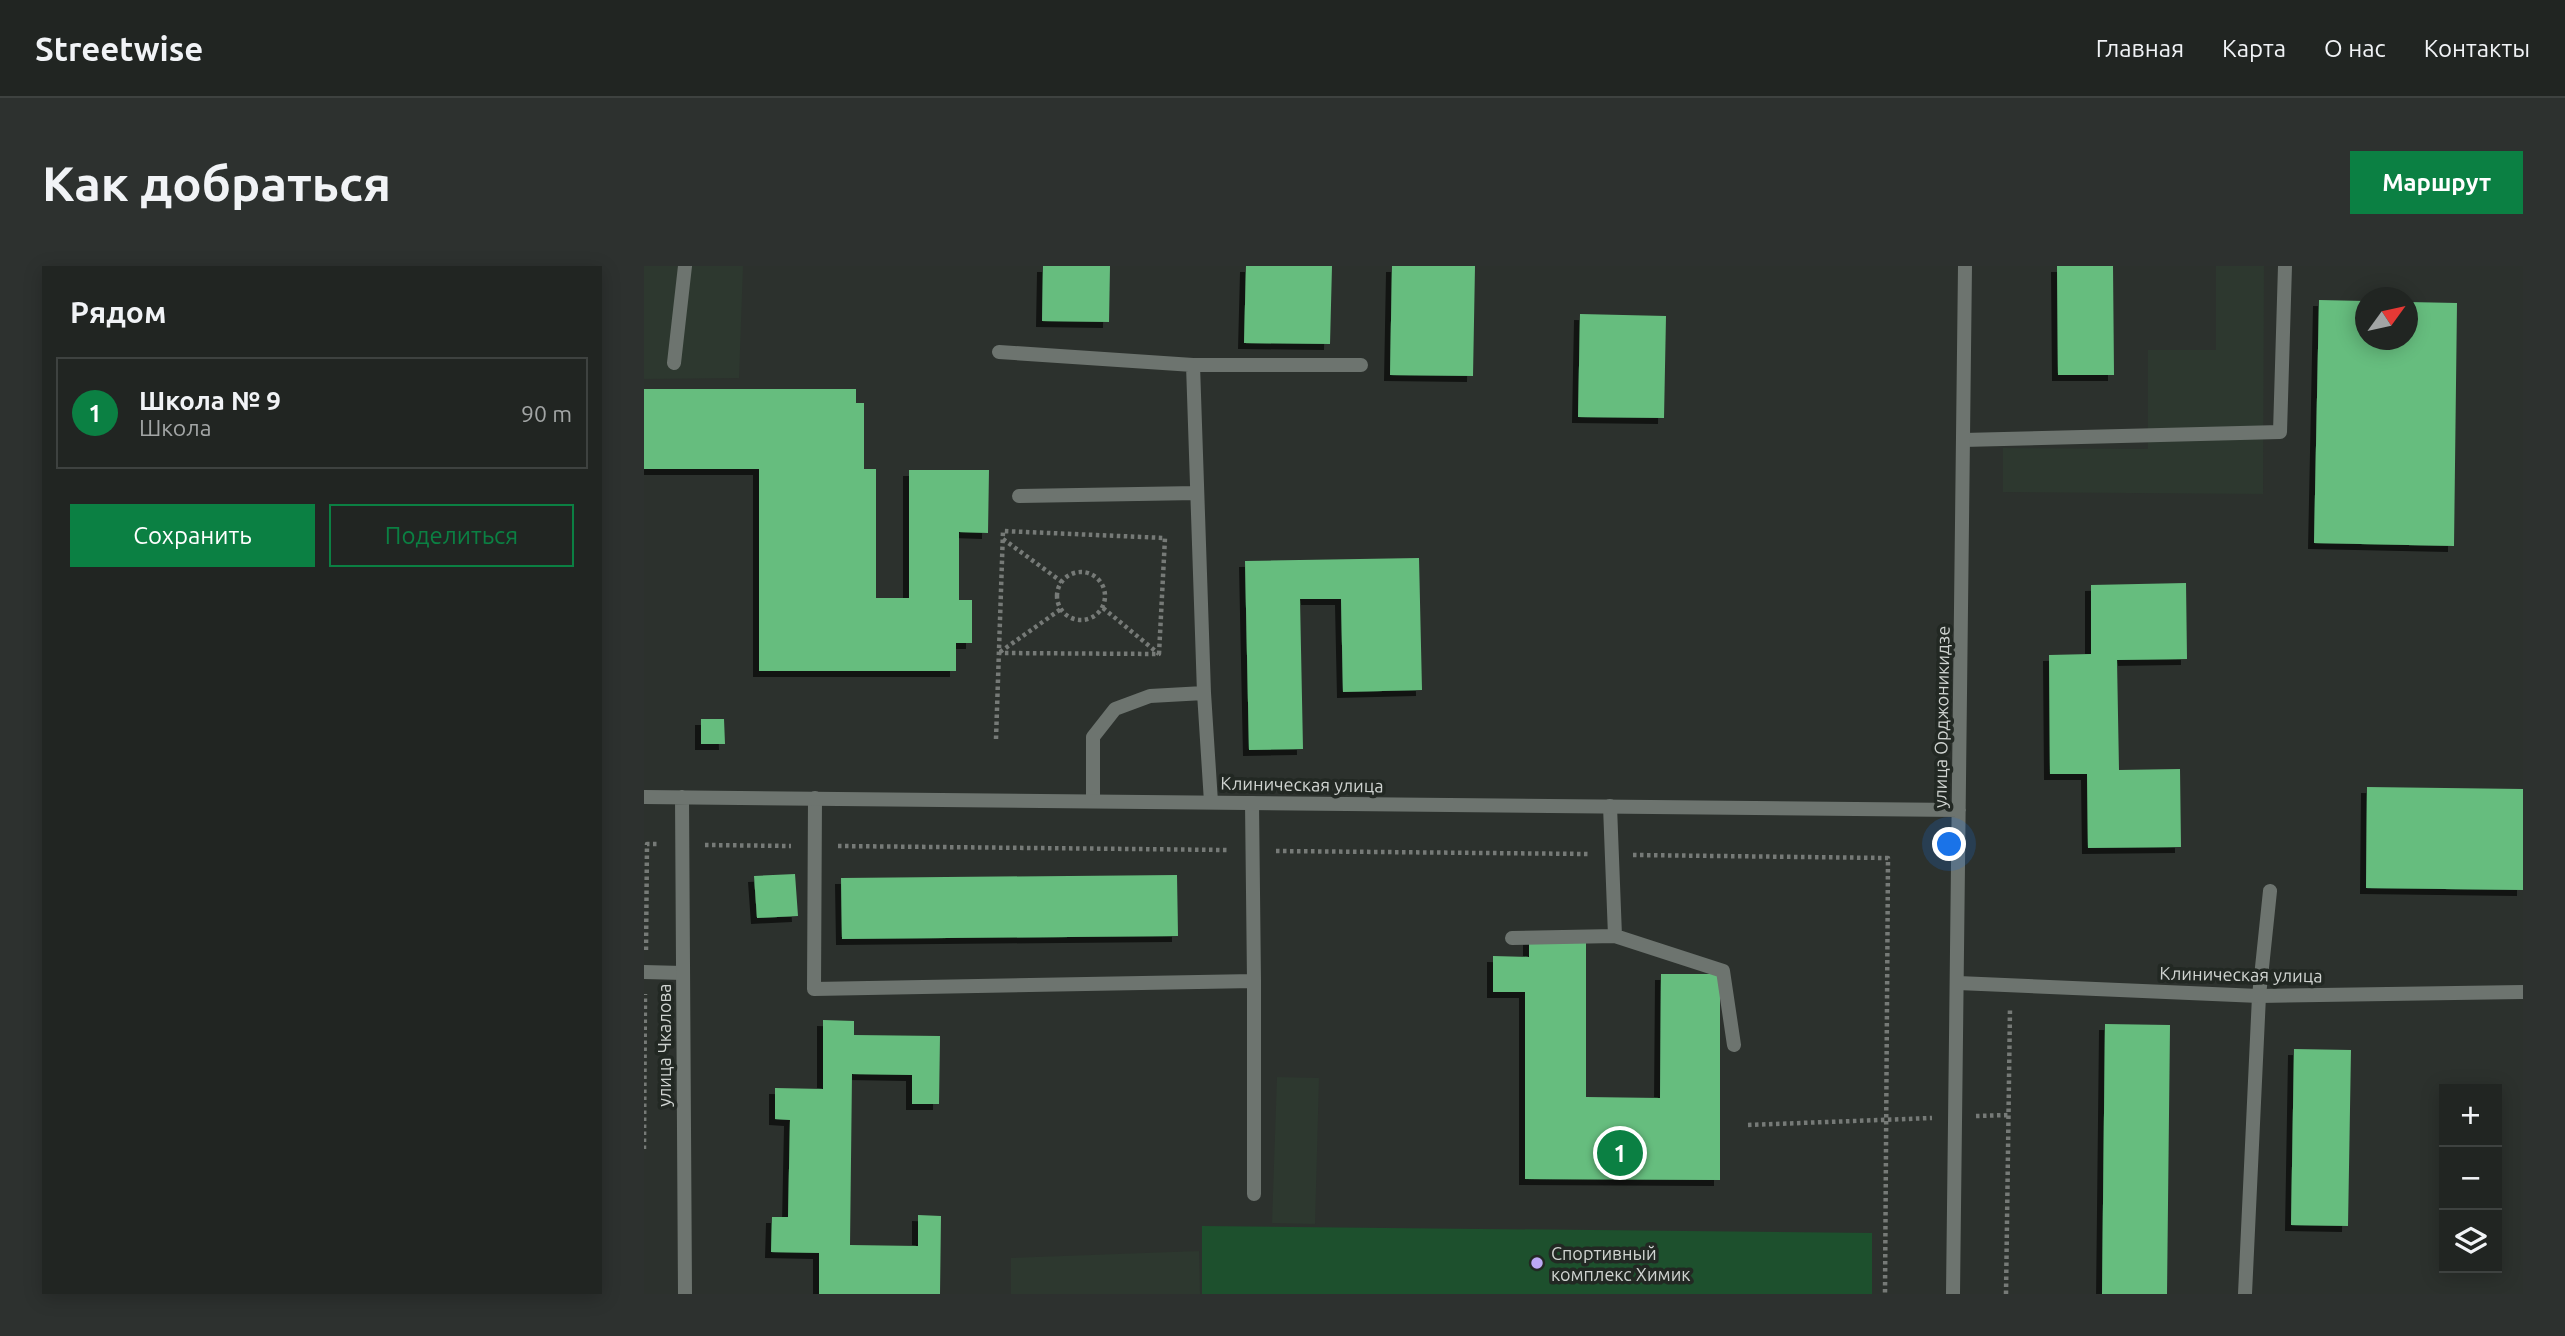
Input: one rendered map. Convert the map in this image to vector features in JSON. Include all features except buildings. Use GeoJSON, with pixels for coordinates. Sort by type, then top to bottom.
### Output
{"type":"FeatureCollection","features":[{"type":"Feature","properties":{"kind":"street"},"geometry":{"type":"LineString","coordinates":[[674,363],[685,266]]}},
{"type":"Feature","properties":{"kind":"street","name":"улица Орджоникидзе"},"geometry":{"type":"LineString","coordinates":[[1953,1294],[1965,266]]}},
{"type":"Feature","properties":{"kind":"street"},"geometry":{"type":"LineString","coordinates":[[1963,440],[2280,432],[2285,266]]}},
{"type":"Feature","properties":{"kind":"street"},"geometry":{"type":"LineString","coordinates":[[999,352],[1193,365],[1361,365]]}},
{"type":"Feature","properties":{"kind":"street"},"geometry":{"type":"LineString","coordinates":[[1193,365],[1204,693],[1211,802]]}},
{"type":"Feature","properties":{"kind":"street"},"geometry":{"type":"LineString","coordinates":[[1019,496],[1197,493]]}},
{"type":"Feature","properties":{"kind":"street"},"geometry":{"type":"LineString","coordinates":[[1093,801],[1093,737],[1115,709],[1150,696],[1204,693]]}},
{"type":"Feature","properties":{"kind":"street","name":"Клиническая улица"},"geometry":{"type":"LineString","coordinates":[[644,797],[1959,810]]}},
{"type":"Feature","properties":{"kind":"street","name":"улица Чкалова"},"geometry":{"type":"LineString","coordinates":[[682,797],[684,1294]]}},
{"type":"Feature","properties":{"kind":"street"},"geometry":{"type":"LineString","coordinates":[[815,798],[814,989],[1254,981]]}},
{"type":"Feature","properties":{"kind":"street"},"geometry":{"type":"LineString","coordinates":[[1252,803],[1254,1194]]}},
{"type":"Feature","properties":{"kind":"street"},"geometry":{"type":"LineString","coordinates":[[1610,806],[1615,936]]}},
{"type":"Feature","properties":{"kind":"street"},"geometry":{"type":"LineString","coordinates":[[2245,1294],[2259,996],[2270,891]]}},
{"type":"Feature","properties":{"kind":"street"},"geometry":{"type":"LineString","coordinates":[[1512,938],[1615,936],[1723,971],[1734,1045]]}},
{"type":"Feature","properties":{"kind":"street"},"geometry":{"type":"LineString","coordinates":[[645,972],[683,973]]}},
{"type":"Feature","properties":{"kind":"street","name":"Клиническая улица"},"geometry":{"type":"LineString","coordinates":[[1958,984],[2259,996],[2523,992]]}},
{"type":"Feature","properties":{"kind":"path"},"geometry":{"type":"LineString","coordinates":[[996,740],[1003,531],[1165,538],[1159,654]]}},
{"type":"Feature","properties":{"kind":"path"},"geometry":{"type":"LineString","coordinates":[[1003,539],[1062,582]]}},
{"type":"Feature","properties":{"kind":"path"},"geometry":{"type":"LineString","coordinates":[[1084,572],[1095,576],[1103,585],[1106,597],[1102,608],[1094,617],[1082,620],[1069,618],[1060,609],[1058,595],[1062,582],[1072,574],[1084,572]]}},
{"type":"Feature","properties":{"kind":"path"},"geometry":{"type":"LineString","coordinates":[[1102,608],[1159,654]]}},
{"type":"Feature","properties":{"kind":"path"},"geometry":{"type":"LineString","coordinates":[[999,653],[1060,609]]}},
{"type":"Feature","properties":{"kind":"path"},"geometry":{"type":"LineString","coordinates":[[999,653],[1159,654]]}},
{"type":"Feature","properties":{"kind":"path"},"geometry":{"type":"LineString","coordinates":[[644,1149],[647,844],[1888,858],[1885,1294]]}},
{"type":"Feature","properties":{"kind":"path"},"geometry":{"type":"LineString","coordinates":[[2006,1294],[2011,986]]}},
{"type":"Feature","properties":{"kind":"path"},"geometry":{"type":"LineString","coordinates":[[1748,1125],[2009,1115]]}},
{"type":"Feature","properties":{"kind":"shaded area"},"geometry":{"type":"Polygon","coordinates":[[[644,266],[743,266],[739,378],[644,379],[644,266]]]}},
{"type":"Feature","properties":{"kind":"shaded area"},"geometry":{"type":"Polygon","coordinates":[[[2216,266],[2264,266],[2263,494],[2003,492],[2003,448],[2148,449],[2148,350],[2216,350],[2216,266]]]}},
{"type":"Feature","properties":{"kind":"shaded area"},"geometry":{"type":"Polygon","coordinates":[[[1277,1077],[1319,1078],[1315,1224],[1272,1223],[1277,1077]]]}},
{"type":"Feature","properties":{"kind":"shaded area"},"geometry":{"type":"Polygon","coordinates":[[[1199,1251],[1200,1294],[1011,1294],[1011,1258],[1199,1251]]]}},
{"type":"Feature","properties":{"kind":"green space","name":"Спортивный комплекс Химик"},"geometry":{"type":"Polygon","coordinates":[[[1202,1226],[1872,1233],[1872,1294],[1202,1294],[1202,1226]]]}},
{"type":"Feature","properties":{"kind":"place","name":"Школа № 9"},"geometry":{"type":"Point","coordinates":[1620,1153]}},
{"type":"Feature","properties":{"kind":"place","name":"Спортивный комплекс Химик"},"geometry":{"type":"Point","coordinates":[1537,1263]}}]}
